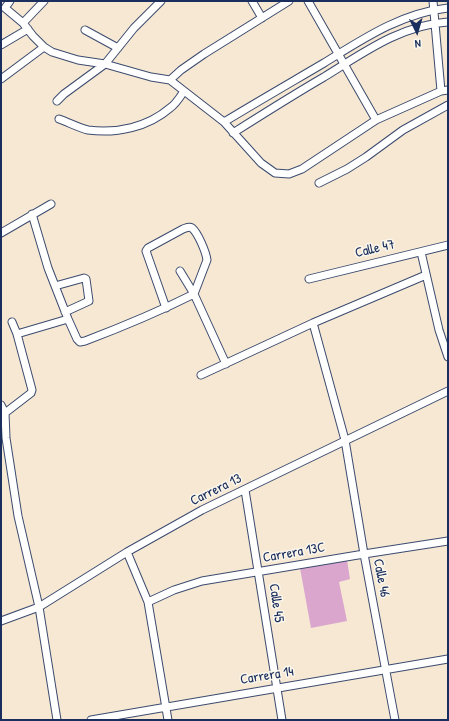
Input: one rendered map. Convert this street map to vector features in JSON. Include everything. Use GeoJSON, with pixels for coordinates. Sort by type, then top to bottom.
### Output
{"type":"FeatureCollection","features":[{"type":"Feature","properties":{"kind":"street"},"geometry":{"type":"LineString","coordinates":[[10,1],[3,7],[23,23],[44,47],[52,52],[78,60],[105,64],[151,77],[170,80],[224,122],[261,163],[275,173],[289,174],[302,169],[376,120],[444,91],[433,1]]}},
{"type":"Feature","properties":{"kind":"street"},"geometry":{"type":"LineString","coordinates":[[23,23],[44,1]]}},
{"type":"Feature","properties":{"kind":"street"},"geometry":{"type":"LineString","coordinates":[[57,101],[64,94],[105,64],[134,28],[161,1]]}},
{"type":"Feature","properties":{"kind":"street"},"geometry":{"type":"LineString","coordinates":[[252,1],[262,18]]}},
{"type":"Feature","properties":{"kind":"street"},"geometry":{"type":"LineString","coordinates":[[170,80],[181,70],[204,54],[289,1]]}},
{"type":"Feature","properties":{"kind":"street"},"geometry":{"type":"LineString","coordinates":[[308,1],[376,120]]}},
{"type":"Feature","properties":{"kind":"street"},"geometry":{"type":"LineString","coordinates":[[224,122],[368,35],[400,19],[448,8]]}},
{"type":"Feature","properties":{"kind":"street"},"geometry":{"type":"LineString","coordinates":[[233,133],[373,46],[405,31],[435,22],[448,22]]}},
{"type":"Feature","properties":{"kind":"street"},"geometry":{"type":"LineString","coordinates":[[1,45],[28,29]]}},
{"type":"Feature","properties":{"kind":"street"},"geometry":{"type":"LineString","coordinates":[[85,30],[118,48]]}},
{"type":"Feature","properties":{"kind":"street"},"geometry":{"type":"LineString","coordinates":[[1,79],[44,47]]}},
{"type":"Feature","properties":{"kind":"street"},"geometry":{"type":"LineString","coordinates":[[59,119],[87,130],[120,131],[156,119],[172,108],[184,91]]}},
{"type":"Feature","properties":{"kind":"street"},"geometry":{"type":"LineString","coordinates":[[319,183],[347,169],[403,130],[448,105]]}},
{"type":"Feature","properties":{"kind":"street"},"geometry":{"type":"LineString","coordinates":[[1,233],[50,204]]}},
{"type":"Feature","properties":{"kind":"street"},"geometry":{"type":"LineString","coordinates":[[32,214],[55,286],[77,339],[78,341],[82,342],[166,308],[194,294],[207,260],[197,234],[192,228],[188,227],[183,229],[150,247],[146,251],[166,308]]}},
{"type":"Feature","properties":{"kind":"street","name":"Calle 47"},"geometry":{"type":"LineString","coordinates":[[309,278],[448,246]]}},
{"type":"Feature","properties":{"kind":"street"},"geometry":{"type":"LineString","coordinates":[[422,252],[438,330],[448,356]]}},
{"type":"Feature","properties":{"kind":"street"},"geometry":{"type":"LineString","coordinates":[[180,271],[194,294],[226,364]]}},
{"type":"Feature","properties":{"kind":"street"},"geometry":{"type":"LineString","coordinates":[[201,375],[313,323],[426,275]]}},
{"type":"Feature","properties":{"kind":"street"},"geometry":{"type":"LineString","coordinates":[[17,334],[67,316],[89,301],[86,279],[84,278],[55,286]]}},
{"type":"Feature","properties":{"kind":"street"},"geometry":{"type":"LineString","coordinates":[[5,413],[32,392],[17,334],[12,322]]}},
{"type":"Feature","properties":{"kind":"street","name":"Calle 46"},"geometry":{"type":"LineString","coordinates":[[313,323],[345,440],[364,554],[395,720]]}},
{"type":"Feature","properties":{"kind":"street","name":"Carrera 13"},"geometry":{"type":"LineString","coordinates":[[1,621],[39,607],[127,552],[202,510],[448,391]]}},
{"type":"Feature","properties":{"kind":"street"},"geometry":{"type":"LineString","coordinates":[[1,405],[5,413],[3,439],[18,516],[39,607],[57,720]]}},
{"type":"Feature","properties":{"kind":"street","name":"Calle 45"},"geometry":{"type":"LineString","coordinates":[[245,490],[282,720]]}},
{"type":"Feature","properties":{"kind":"street","name":"Carrera 13C"},"geometry":{"type":"LineString","coordinates":[[148,602],[174,590],[202,581],[448,541]]}},
{"type":"Feature","properties":{"kind":"street"},"geometry":{"type":"LineString","coordinates":[[127,552],[148,602],[168,720]]}},
{"type":"Feature","properties":{"kind":"street","name":"Carrera 14"},"geometry":{"type":"LineString","coordinates":[[91,720],[276,687],[448,659]]}},
{"type":"Feature","properties":{"kind":"building"},"geometry":{"type":"Polygon","coordinates":[[[347,560],[350,579],[339,582],[347,621],[311,628],[300,568],[347,560]]]}}]}
